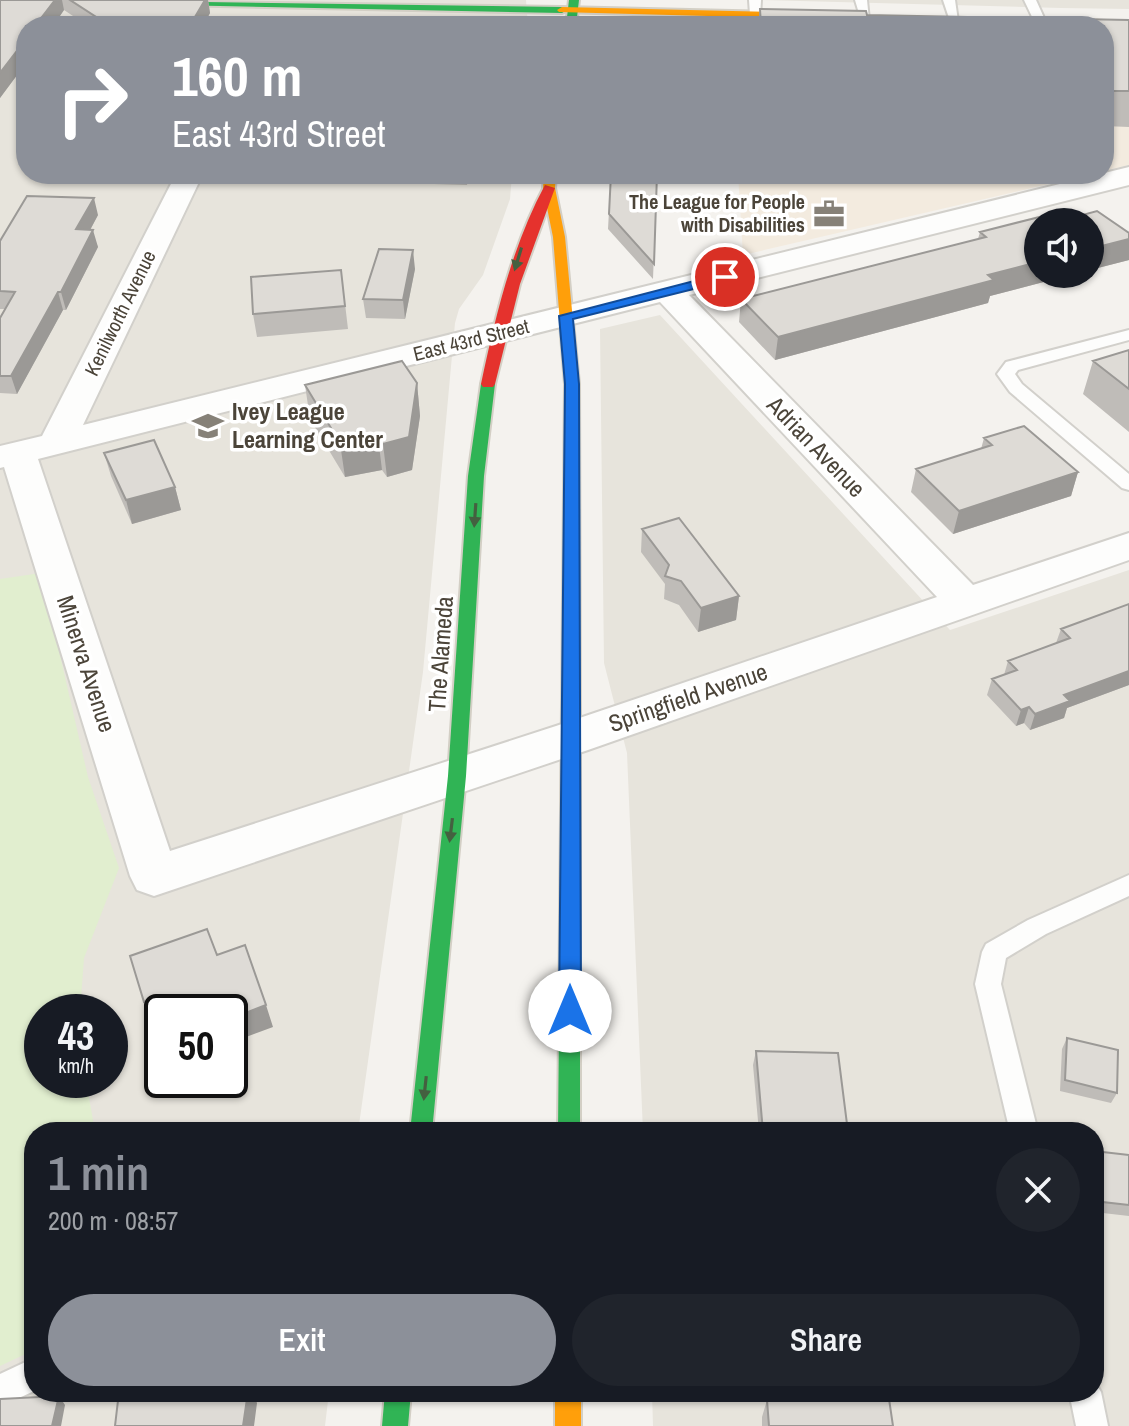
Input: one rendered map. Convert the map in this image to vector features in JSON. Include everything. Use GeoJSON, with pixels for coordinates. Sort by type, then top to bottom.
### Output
{"type":"FeatureCollection","features":[{"type":"Feature","properties":{"kind":"main road"},"geometry":{"type":"LineString","coordinates":[[73,0],[260,2],[573,12],[755,7],[858,13]]}},
{"type":"Feature","properties":{"kind":"main road","name":"The Alameda"},"geometry":{"type":"LineString","coordinates":[[422,1122],[457,776],[478,467],[488,377],[525,235],[549,184]]}},
{"type":"Feature","properties":{"kind":"main road","name":"The Alameda"},"geometry":{"type":"LineString","coordinates":[[550,184],[559,237],[572,384],[569,1122]]}},
{"type":"Feature","properties":{"kind":"main road"},"geometry":{"type":"LineString","coordinates":[[395,1426],[397,1402]]}},
{"type":"Feature","properties":{"kind":"main road"},"geometry":{"type":"LineString","coordinates":[[568,1402],[568,1426]]}},
{"type":"Feature","properties":{"kind":"street","name":"Kenilworth Avenue"},"geometry":{"type":"LineString","coordinates":[[24,451],[184,184]]}},
{"type":"Feature","properties":{"kind":"street","name":"East 43rd Street"},"geometry":{"type":"LineString","coordinates":[[24,451],[1097,184]]}},
{"type":"Feature","properties":{"kind":"street","name":"Adrian Avenue"},"geometry":{"type":"LineString","coordinates":[[667,291],[965,602]]}},
{"type":"Feature","properties":{"kind":"street","name":"Minerva Avenue"},"geometry":{"type":"LineString","coordinates":[[24,451],[154,876]]}},
{"type":"Feature","properties":{"kind":"street","name":"Springfield Avenue"},"geometry":{"type":"LineString","coordinates":[[154,876],[572,738],[1129,546]]}},
{"type":"Feature","properties":{"kind":"lane"},"geometry":{"type":"LineString","coordinates":[[1030,0],[1043,16]]}},
{"type":"Feature","properties":{"kind":"lane"},"geometry":{"type":"LineString","coordinates":[[1129,335],[1012,366],[1006,374],[1016,388],[1129,484]]}},
{"type":"Feature","properties":{"kind":"lane"},"geometry":{"type":"LineString","coordinates":[[1022,1122],[988,984],[995,952],[1037,927],[1129,885]]}},
{"type":"Feature","properties":{"kind":"lane"},"geometry":{"type":"LineString","coordinates":[[0,1391],[24,1379]]}},
{"type":"Feature","properties":{"kind":"lane"},"geometry":{"type":"LineString","coordinates":[[1087,1402],[1092,1426]]}},
{"type":"Feature","properties":{"kind":"shaded area"},"geometry":{"type":"Polygon","coordinates":[[[0,0],[526,0],[527,16],[16,16],[16,184],[511,184],[510,199],[483,275],[459,309],[455,323],[423,672],[359,1122],[24,1122],[24,1402],[328,1402],[325,1426],[0,1426],[0,0]]]}},
{"type":"Feature","properties":{"kind":"shaded area"},"geometry":{"type":"Polygon","coordinates":[[[758,0],[1129,0],[1129,9],[1061,8],[758,0]]]}},
{"type":"Feature","properties":{"kind":"shaded area"},"geometry":{"type":"Polygon","coordinates":[[[1114,34],[1129,34],[1129,165],[1114,169],[1114,34]]]}},
{"type":"Feature","properties":{"kind":"shaded area","name":"The League for People with Disabilities"},"geometry":{"type":"Polygon","coordinates":[[[739,184],[1049,184],[743,255],[739,184]]]}},
{"type":"Feature","properties":{"kind":"shaded area"},"geometry":{"type":"Polygon","coordinates":[[[660,315],[950,630],[1129,570],[1129,1426],[653,1426],[652,1402],[1104,1402],[1104,1122],[643,1122],[627,753],[604,663],[600,329],[660,315]]]}},
{"type":"Feature","properties":{"kind":"green space"},"geometry":{"type":"Polygon","coordinates":[[[41,573],[88,777],[119,868],[84,958],[81,994],[24,994],[24,1098],[89,1098],[93,1122],[24,1122],[24,1355],[0,1366],[0,579],[41,573]]]}},
{"type":"Feature","properties":{"kind":"building"},"geometry":{"type":"Polygon","coordinates":[[[0,0],[55,0],[43,16],[16,16],[16,52],[0,73],[0,0]]]}},
{"type":"Feature","properties":{"kind":"building"},"geometry":{"type":"Polygon","coordinates":[[[70,0],[205,0],[196,16],[95,16],[70,0]]]}},
{"type":"Feature","properties":{"kind":"building"},"geometry":{"type":"Polygon","coordinates":[[[760,9],[866,11],[867,15],[919,16],[760,16],[760,9]]]}},
{"type":"Feature","properties":{"kind":"building"},"geometry":{"type":"Polygon","coordinates":[[[1114,20],[1129,20],[1129,91],[1114,91],[1114,20]]]}},
{"type":"Feature","properties":{"kind":"building"},"geometry":{"type":"Polygon","coordinates":[[[610,184],[657,184],[654,264],[609,214],[610,184]]]}},
{"type":"Feature","properties":{"kind":"building"},"geometry":{"type":"Polygon","coordinates":[[[27,196],[94,198],[76,229],[93,230],[61,292],[58,292],[11,376],[0,376],[0,318],[15,292],[0,291],[0,241],[27,196]]]}},
{"type":"Feature","properties":{"kind":"building"},"geometry":{"type":"Polygon","coordinates":[[[1104,216],[1129,233],[1129,239],[1104,245],[1104,216]]]}},
{"type":"Feature","properties":{"kind":"building"},"geometry":{"type":"Polygon","coordinates":[[[1024,221],[1024,266],[988,275],[994,280],[778,337],[741,299],[986,237],[980,232],[1024,221]]]}},
{"type":"Feature","properties":{"kind":"building"},"geometry":{"type":"Polygon","coordinates":[[[379,249],[413,250],[403,300],[363,299],[379,249]]]}},
{"type":"Feature","properties":{"kind":"building"},"geometry":{"type":"Polygon","coordinates":[[[341,270],[345,306],[253,314],[251,277],[341,270]]]}},
{"type":"Feature","properties":{"kind":"building"},"geometry":{"type":"Polygon","coordinates":[[[1129,350],[1129,389],[1093,361],[1129,350]]]}},
{"type":"Feature","properties":{"kind":"building"},"geometry":{"type":"Polygon","coordinates":[[[402,361],[417,383],[409,437],[383,444],[378,437],[340,443],[305,385],[402,361]]]}},
{"type":"Feature","properties":{"kind":"building"},"geometry":{"type":"Polygon","coordinates":[[[1024,426],[1078,472],[959,511],[916,469],[992,445],[984,438],[1024,426]]]}},
{"type":"Feature","properties":{"kind":"building"},"geometry":{"type":"Polygon","coordinates":[[[154,440],[175,487],[126,500],[104,453],[154,440]]]}},
{"type":"Feature","properties":{"kind":"building"},"geometry":{"type":"Polygon","coordinates":[[[679,518],[739,596],[701,608],[681,581],[665,576],[669,565],[642,529],[679,518]]]}},
{"type":"Feature","properties":{"kind":"building"},"geometry":{"type":"Polygon","coordinates":[[[1129,604],[1129,671],[1064,695],[1070,701],[1035,714],[1029,707],[1021,710],[992,679],[1017,670],[1008,661],[1070,638],[1061,629],[1129,604]]]}},
{"type":"Feature","properties":{"kind":"building"},"geometry":{"type":"Polygon","coordinates":[[[207,929],[217,955],[245,945],[266,1005],[248,1012],[248,994],[144,994],[144,1002],[130,956],[207,929]]]}},
{"type":"Feature","properties":{"kind":"building"},"geometry":{"type":"Polygon","coordinates":[[[1067,1038],[1118,1050],[1117,1093],[1065,1080],[1067,1038]]]}},
{"type":"Feature","properties":{"kind":"building"},"geometry":{"type":"Polygon","coordinates":[[[756,1051],[838,1053],[847,1122],[762,1122],[756,1051]]]}},
{"type":"Feature","properties":{"kind":"building"},"geometry":{"type":"Polygon","coordinates":[[[1104,1152],[1129,1155],[1129,1205],[1104,1202],[1104,1152]]]}},
{"type":"Feature","properties":{"kind":"building"},"geometry":{"type":"Polygon","coordinates":[[[24,1398],[24,1402],[58,1402],[52,1426],[0,1426],[0,1399],[24,1398]]]}},
{"type":"Feature","properties":{"kind":"building"},"geometry":{"type":"Polygon","coordinates":[[[118,1402],[247,1402],[243,1426],[115,1426],[118,1402]]]}},
{"type":"Feature","properties":{"kind":"building"},"geometry":{"type":"Polygon","coordinates":[[[767,1402],[889,1402],[893,1426],[769,1426],[767,1402]]]}},
{"type":"Feature","properties":{"kind":"traffic: fast"},"geometry":{"type":"LineString","coordinates":[[73,0],[562,10]]}},
{"type":"Feature","properties":{"kind":"traffic: fast"},"geometry":{"type":"LineString","coordinates":[[572,16],[574,0]]}},
{"type":"Feature","properties":{"kind":"traffic: fast"},"geometry":{"type":"LineString","coordinates":[[422,1122],[457,776],[476,476],[488,384]]}},
{"type":"Feature","properties":{"kind":"traffic: fast"},"geometry":{"type":"LineString","coordinates":[[569,1122],[571,706]]}},
{"type":"Feature","properties":{"kind":"traffic: fast"},"geometry":{"type":"LineString","coordinates":[[395,1426],[397,1402]]}},
{"type":"Feature","properties":{"kind":"traffic: slow"},"geometry":{"type":"LineString","coordinates":[[562,10],[819,16]]}},
{"type":"Feature","properties":{"kind":"traffic: slow"},"geometry":{"type":"LineString","coordinates":[[549,184],[559,237],[572,384],[571,706]]}},
{"type":"Feature","properties":{"kind":"traffic: slow"},"geometry":{"type":"LineString","coordinates":[[568,1402],[568,1426]]}},
{"type":"Feature","properties":{"kind":"traffic: jam"},"geometry":{"type":"LineString","coordinates":[[488,384],[513,284],[549,188]]}},
{"type":"Feature","properties":{"kind":"place","name":"The League for People with Disabilities"},"geometry":{"type":"Point","coordinates":[829,214]}},
{"type":"Feature","properties":{"kind":"place","name":"Ivey League Learning Center"},"geometry":{"type":"Point","coordinates":[208,426]}},
{"type":"Feature","properties":{"kind":"route"},"geometry":{"type":"LineString","coordinates":[[570,1011],[572,384],[566,316],[725,277]]}}]}
